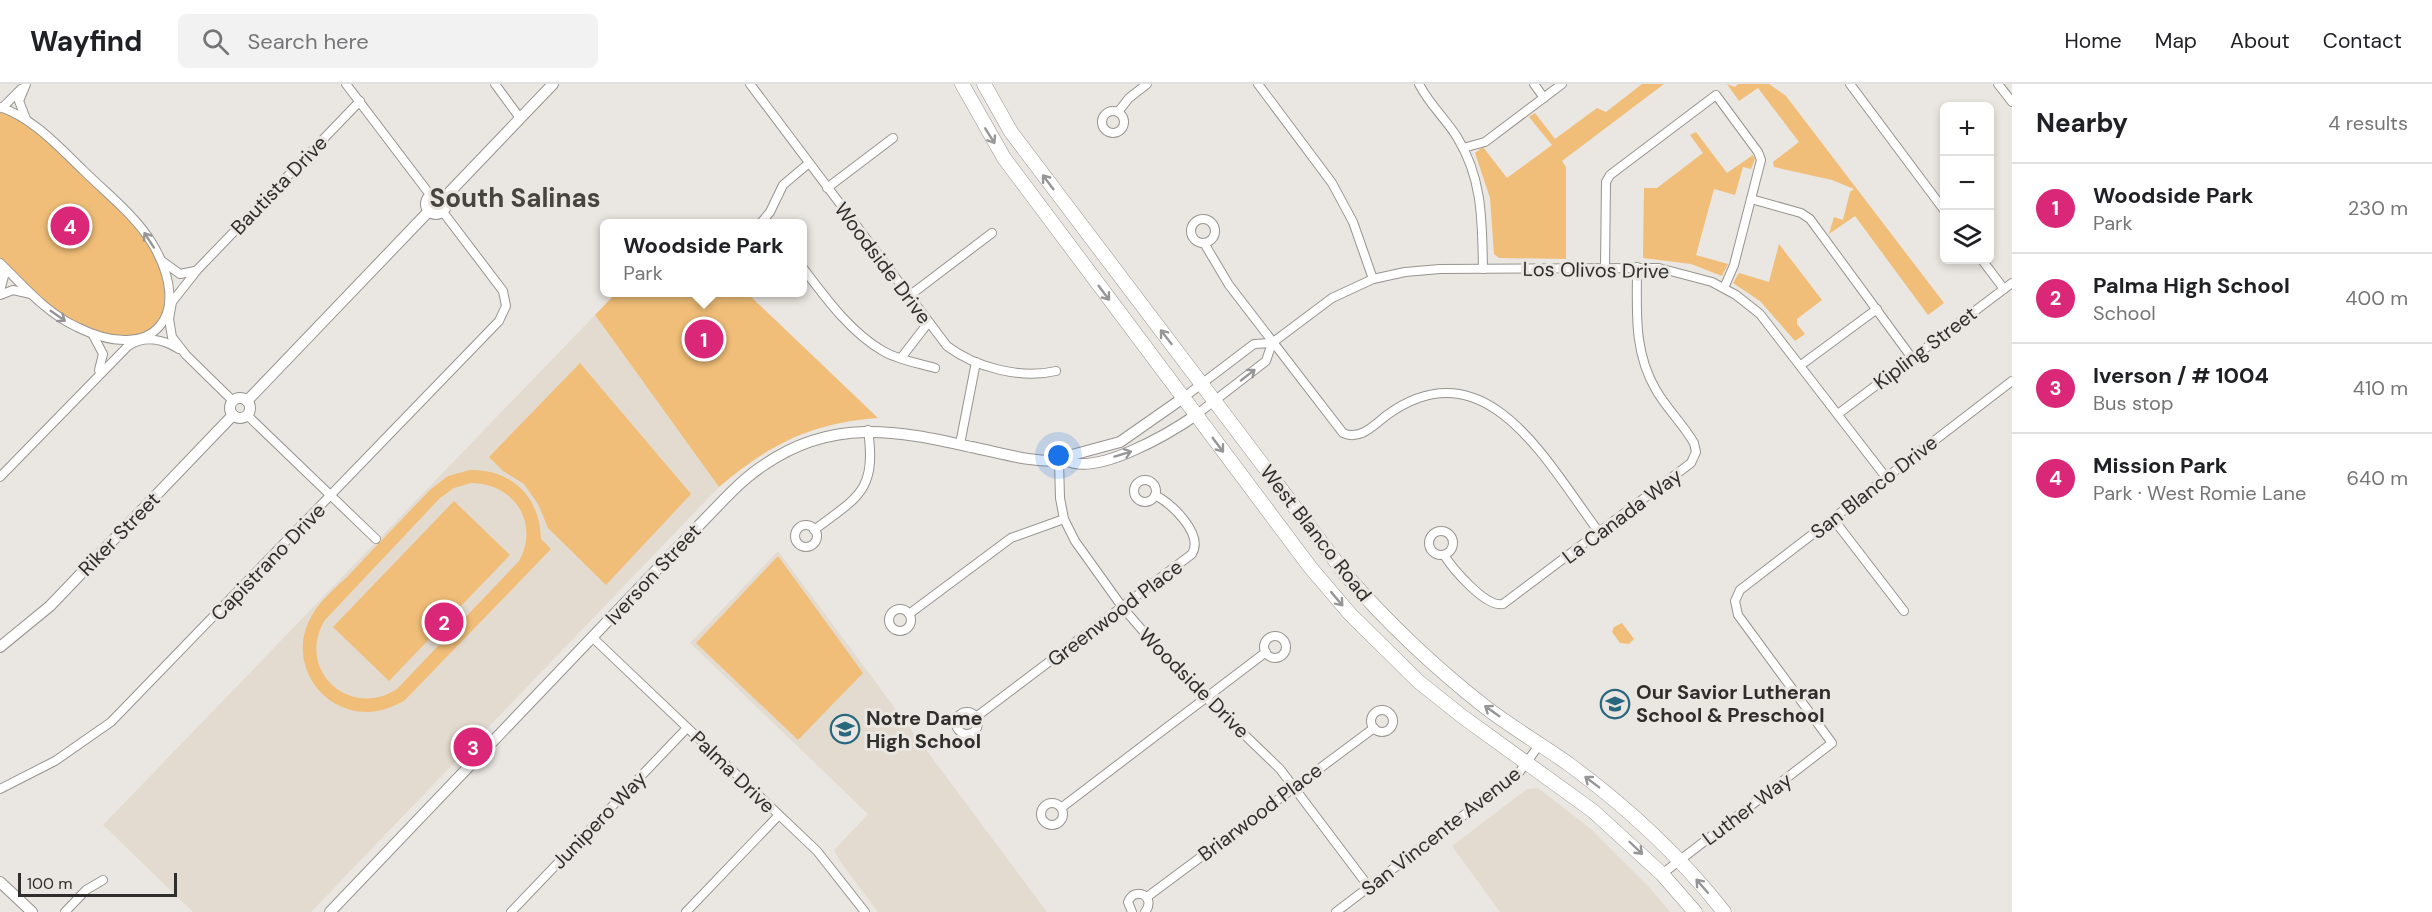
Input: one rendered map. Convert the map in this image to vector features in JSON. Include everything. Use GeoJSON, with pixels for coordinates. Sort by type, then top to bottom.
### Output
{"type":"FeatureCollection","features":[{"type":"Feature","properties":{"kind":"main road","name":"West Blanco Road"},"geometry":{"type":"LineString","coordinates":[[962,84],[1004,158],[1310,567],[1350,614],[1419,682],[1593,811],[1662,874],[1695,912]]}},
{"type":"Feature","properties":{"kind":"main road","name":"West Blanco Road"},"geometry":{"type":"LineString","coordinates":[[984,84],[1011,132],[1346,575],[1387,622],[1469,694],[1615,800],[1679,860],[1724,912]]}},
{"type":"Feature","properties":{"kind":"street"},"geometry":{"type":"LineString","coordinates":[[26,84],[1,107],[26,120],[49,138],[134,220],[159,258],[166,280],[170,331],[186,355],[233,401]]}},
{"type":"Feature","properties":{"kind":"street"},"geometry":{"type":"LineString","coordinates":[[26,84],[20,101],[26,120]]}},
{"type":"Feature","properties":{"kind":"street"},"geometry":{"type":"LineString","coordinates":[[346,84],[431,196]]}},
{"type":"Feature","properties":{"kind":"street"},"geometry":{"type":"LineString","coordinates":[[495,84],[520,117]]}},
{"type":"Feature","properties":{"kind":"street"},"geometry":{"type":"LineString","coordinates":[[444,198],[553,84]]}},
{"type":"Feature","properties":{"kind":"street","name":"Woodside Drive"},"geometry":{"type":"LineString","coordinates":[[750,84],[947,346],[976,362],[1035,376],[1056,371]]}},
{"type":"Feature","properties":{"kind":"street"},"geometry":{"type":"LineString","coordinates":[[1118,112],[1123,104],[1147,84]]}},
{"type":"Feature","properties":{"kind":"street"},"geometry":{"type":"LineString","coordinates":[[1258,84],[1332,183],[1353,222],[1373,279]]}},
{"type":"Feature","properties":{"kind":"street"},"geometry":{"type":"LineString","coordinates":[[1419,84],[1463,148],[1480,193],[1483,269]]}},
{"type":"Feature","properties":{"kind":"street"},"geometry":{"type":"LineString","coordinates":[[1534,84],[1544,98]]}},
{"type":"Feature","properties":{"kind":"street"},"geometry":{"type":"LineString","coordinates":[[1463,148],[1485,142],[1562,84]]}},
{"type":"Feature","properties":{"kind":"street"},"geometry":{"type":"LineString","coordinates":[[1850,84],[1940,205]]}},
{"type":"Feature","properties":{"kind":"street"},"geometry":{"type":"LineString","coordinates":[[1998,84],[2012,102]]}},
{"type":"Feature","properties":{"kind":"street"},"geometry":{"type":"LineString","coordinates":[[1605,267],[1606,182],[1610,175],[1716,95],[1760,155],[1760,166],[1734,266],[1724,288]]}},
{"type":"Feature","properties":{"kind":"street","name":"Bautista Drive"},"geometry":{"type":"LineString","coordinates":[[137,341],[159,327],[178,293],[198,269],[360,101]]}},
{"type":"Feature","properties":{"kind":"street"},"geometry":{"type":"LineString","coordinates":[[827,188],[893,138]]}},
{"type":"Feature","properties":{"kind":"street"},"geometry":{"type":"LineString","coordinates":[[764,219],[783,185],[809,163]]}},
{"type":"Feature","properties":{"kind":"street"},"geometry":{"type":"LineString","coordinates":[[439,195],[444,198],[446,203],[443,212],[434,214],[429,211],[427,203],[431,196],[439,195]]}},
{"type":"Feature","properties":{"kind":"street"},"geometry":{"type":"LineString","coordinates":[[1751,199],[1806,215],[1912,357]]}},
{"type":"Feature","properties":{"kind":"street"},"geometry":{"type":"LineString","coordinates":[[247,401],[429,211]]}},
{"type":"Feature","properties":{"kind":"street","name":"Capistrano Drive"},"geometry":{"type":"LineString","coordinates":[[0,789],[55,761],[111,722],[332,496],[498,321],[505,311],[506,301],[503,291],[443,212]]}},
{"type":"Feature","properties":{"kind":"street"},"geometry":{"type":"LineString","coordinates":[[909,296],[992,233]]}},
{"type":"Feature","properties":{"kind":"street"},"geometry":{"type":"LineString","coordinates":[[1204,243],[1218,269],[1339,430],[1348,435],[1361,434],[1402,406],[1432,395],[1462,395],[1497,408],[1524,432],[1599,532]]}},
{"type":"Feature","properties":{"kind":"street"},"geometry":{"type":"LineString","coordinates":[[159,258],[180,274],[189,274],[198,269]]}},
{"type":"Feature","properties":{"kind":"street"},"geometry":{"type":"LineString","coordinates":[[0,263],[55,315],[91,334],[115,340],[160,340],[186,355]]}},
{"type":"Feature","properties":{"kind":"street"},"geometry":{"type":"LineString","coordinates":[[0,263],[4,276],[0,293],[14,290],[33,295]]}},
{"type":"Feature","properties":{"kind":"street"},"geometry":{"type":"LineString","coordinates":[[1986,264],[2008,286]]}},
{"type":"Feature","properties":{"kind":"street","name":"Los Olivos Drive"},"geometry":{"type":"LineString","coordinates":[[1183,398],[1254,344],[1272,343],[1332,298],[1373,279],[1423,270],[1637,267],[1680,271],[1724,288],[1760,314],[1885,476]]}},
{"type":"Feature","properties":{"kind":"street","name":"La Canada Way"},"geometry":{"type":"LineString","coordinates":[[1443,555],[1451,567],[1487,601],[1499,605],[1689,466],[1696,452],[1690,436],[1655,388],[1640,354],[1637,339],[1637,267]]}},
{"type":"Feature","properties":{"kind":"street"},"geometry":{"type":"LineString","coordinates":[[807,273],[828,302],[884,351],[935,368]]}},
{"type":"Feature","properties":{"kind":"street","name":"Kipling Street"},"geometry":{"type":"LineString","coordinates":[[1838,414],[2008,286]]}},
{"type":"Feature","properties":{"kind":"street"},"geometry":{"type":"LineString","coordinates":[[1801,366],[1877,309]]}},
{"type":"Feature","properties":{"kind":"street"},"geometry":{"type":"LineString","coordinates":[[901,358],[928,323]]}},
{"type":"Feature","properties":{"kind":"street"},"geometry":{"type":"LineString","coordinates":[[91,334],[99,343],[103,354],[96,376]]}},
{"type":"Feature","properties":{"kind":"street"},"geometry":{"type":"LineString","coordinates":[[0,477],[121,351],[137,341]]}},
{"type":"Feature","properties":{"kind":"street","name":"Los Olivos Drive"},"geometry":{"type":"LineString","coordinates":[[1196,415],[1266,361],[1272,343]]}},
{"type":"Feature","properties":{"kind":"street"},"geometry":{"type":"LineString","coordinates":[[960,444],[976,362]]}},
{"type":"Feature","properties":{"kind":"street","name":"San Blanco Drive"},"geometry":{"type":"LineString","coordinates":[[1832,743],[1738,615],[1735,604],[1737,594],[1744,586],[1834,520],[1885,476],[2012,381]]}},
{"type":"Feature","properties":{"kind":"street"},"geometry":{"type":"LineString","coordinates":[[240,398],[247,401],[250,408],[247,415],[240,418],[233,415],[231,406],[233,401],[240,398]]}},
{"type":"Feature","properties":{"kind":"street","name":"Iverson Street"},"geometry":{"type":"LineString","coordinates":[[1063,460],[1072,455],[1120,442],[1183,398]]}},
{"type":"Feature","properties":{"kind":"street","name":"Riker Street"},"geometry":{"type":"LineString","coordinates":[[0,647],[50,606],[233,415]]}},
{"type":"Feature","properties":{"kind":"street"},"geometry":{"type":"LineString","coordinates":[[247,415],[376,539]]}},
{"type":"Feature","properties":{"kind":"street","name":"Iverson Street"},"geometry":{"type":"LineString","coordinates":[[330,912],[706,518],[763,465],[797,446],[816,439],[868,430],[916,434],[1020,458],[1063,460],[1073,464],[1084,463],[1131,452],[1162,437],[1196,415]]}},
{"type":"Feature","properties":{"kind":"street"},"geometry":{"type":"LineString","coordinates":[[814,530],[850,502],[868,479],[871,460],[868,430]]}},
{"type":"Feature","properties":{"kind":"street","name":"Woodside Drive"},"geometry":{"type":"LineString","coordinates":[[1063,460],[1060,498],[1064,519],[1075,541],[1123,608],[1158,651],[1295,786],[1370,887]]}},
{"type":"Feature","properties":{"kind":"street","name":"Greenwood Place"},"geometry":{"type":"LineString","coordinates":[[976,717],[1190,557],[1196,547],[1194,536],[1171,506],[1155,495]]}},
{"type":"Feature","properties":{"kind":"street"},"geometry":{"type":"LineString","coordinates":[[909,614],[1011,538],[1064,519]]}},
{"type":"Feature","properties":{"kind":"street"},"geometry":{"type":"LineString","coordinates":[[1834,520],[1904,611]]}},
{"type":"Feature","properties":{"kind":"street","name":"Palma Drive"},"geometry":{"type":"LineString","coordinates":[[593,638],[828,863],[865,912]]}},
{"type":"Feature","properties":{"kind":"street"},"geometry":{"type":"LineString","coordinates":[[1061,808],[1266,652]]}},
{"type":"Feature","properties":{"kind":"street","name":"Junipero Way"},"geometry":{"type":"LineString","coordinates":[[511,912],[687,728]]}},
{"type":"Feature","properties":{"kind":"street","name":"Briarwood Place"},"geometry":{"type":"LineString","coordinates":[[1132,912],[1128,906],[1131,896],[1141,893],[1147,897],[1374,728]]}},
{"type":"Feature","properties":{"kind":"street","name":"Luther Way"},"geometry":{"type":"LineString","coordinates":[[1662,874],[1832,743]]}},
{"type":"Feature","properties":{"kind":"street","name":"San Vincente Avenue"},"geometry":{"type":"LineString","coordinates":[[1336,912],[1518,774],[1540,744]]}},
{"type":"Feature","properties":{"kind":"street"},"geometry":{"type":"LineString","coordinates":[[686,912],[778,816]]}},
{"type":"Feature","properties":{"kind":"street"},"geometry":{"type":"LineString","coordinates":[[65,912],[86,890],[104,880]]}},
{"type":"Feature","properties":{"kind":"street"},"geometry":{"type":"LineString","coordinates":[[0,882],[32,912]]}},
{"type":"Feature","properties":{"kind":"street"},"geometry":{"type":"LineString","coordinates":[[1145,912],[1149,906],[1147,897]]}},
{"type":"Feature","properties":{"kind":"shaded area"},"geometry":{"type":"Polygon","coordinates":[[[1642,84],[1664,84],[1562,161],[1566,167],[1566,259],[1499,258],[1494,254],[1490,198],[1475,153],[1483,147],[1507,178],[1552,145],[1529,117],[1535,113],[1555,139],[1597,108],[1606,112],[1642,84]]]}},
{"type":"Feature","properties":{"kind":"shaded area"},"geometry":{"type":"Polygon","coordinates":[[[1727,84],[1735,87],[1738,84],[1769,84],[1786,96],[1944,303],[1928,315],[1855,216],[1829,234],[1834,217],[1843,220],[1850,192],[1854,189],[1832,180],[1774,167],[1773,162],[1799,142],[1758,88],[1739,101],[1727,84]]]}},
{"type":"Feature","properties":{"kind":"shaded area"},"geometry":{"type":"Polygon","coordinates":[[[0,107],[26,120],[144,232],[166,281],[162,323],[131,342],[65,321],[0,263],[0,107]]]}},
{"type":"Feature","properties":{"kind":"shaded area"},"geometry":{"type":"Polygon","coordinates":[[[1696,132],[1727,173],[1753,155],[1755,159],[1751,169],[1743,167],[1735,195],[1714,189],[1696,255],[1728,264],[1722,276],[1691,264],[1643,258],[1644,188],[1657,188],[1703,153],[1690,135],[1696,132]]]}},
{"type":"Feature","properties":{"kind":"shaded area"},"geometry":{"type":"Polygon","coordinates":[[[1779,244],[1822,300],[1797,319],[1797,324],[1805,334],[1795,341],[1760,301],[1733,283],[1739,273],[1769,282],[1779,244]]]}},
{"type":"Feature","properties":{"kind":"shaded area"},"geometry":{"type":"Polygon","coordinates":[[[612,297],[751,297],[878,418],[832,425],[792,438],[756,459],[719,487],[595,315],[612,297]]]}},
{"type":"Feature","properties":{"kind":"shaded area"},"geometry":{"type":"Polygon","coordinates":[[[595,315],[719,487],[311,912],[193,912],[103,825],[595,315]]]}},
{"type":"Feature","properties":{"kind":"shaded area"},"geometry":{"type":"Polygon","coordinates":[[[580,363],[691,494],[606,585],[548,528],[538,504],[524,484],[503,471],[489,457],[580,363]]]}},
{"type":"Feature","properties":{"kind":"shaded area"},"geometry":{"type":"Polygon","coordinates":[[[470,470],[499,474],[511,480],[529,498],[535,510],[541,539],[551,549],[405,700],[389,708],[371,712],[354,711],[336,704],[317,688],[306,668],[303,644],[309,621],[316,608],[326,597],[431,489],[448,476],[470,470]],[[471,483],[454,488],[440,498],[325,620],[318,638],[317,656],[322,672],[345,694],[361,698],[379,697],[397,689],[519,561],[525,547],[526,533],[519,508],[500,490],[471,483]]]}},
{"type":"Feature","properties":{"kind":"shaded area"},"geometry":{"type":"Polygon","coordinates":[[[454,501],[510,555],[389,681],[333,627],[454,501]]]}},
{"type":"Feature","properties":{"kind":"shaded area","name":"Notre Dame High School"},"geometry":{"type":"Polygon","coordinates":[[[778,551],[1047,912],[878,912],[839,860],[834,850],[868,814],[690,643],[778,551]]]}},
{"type":"Feature","properties":{"kind":"shaded area"},"geometry":{"type":"Polygon","coordinates":[[[778,556],[863,673],[798,740],[696,643],[778,556]]]}},
{"type":"Feature","properties":{"kind":"shaded area"},"geometry":{"type":"Polygon","coordinates":[[[1622,623],[1634,639],[1629,644],[1620,643],[1612,632],[1614,627],[1622,623]]]}},
{"type":"Feature","properties":{"kind":"shaded area"},"geometry":{"type":"Polygon","coordinates":[[[1538,788],[1591,829],[1650,888],[1670,912],[1500,912],[1452,846],[1527,789],[1538,788]]]}},
{"type":"Feature","properties":{"kind":"place","name":"Mission Park"},"geometry":{"type":"Point","coordinates":[70,226]}},
{"type":"Feature","properties":{"kind":"place","name":"Woodside Park"},"geometry":{"type":"Point","coordinates":[704,339]}},
{"type":"Feature","properties":{"kind":"place","name":"Palma High School"},"geometry":{"type":"Point","coordinates":[444,622]}},
{"type":"Feature","properties":{"kind":"place","name":"Our Savior Lutheran School & Preschool"},"geometry":{"type":"Point","coordinates":[1615,704]}},
{"type":"Feature","properties":{"kind":"place","name":"Notre Dame High School"},"geometry":{"type":"Point","coordinates":[845,729]}},
{"type":"Feature","properties":{"kind":"place","name":"Iverson / # 1004"},"geometry":{"type":"Point","coordinates":[473,747]}},
{"type":"Feature","properties":{"kind":"district","name":"South Salinas"},"geometry":{"type":"Point","coordinates":[515,198]}}]}
